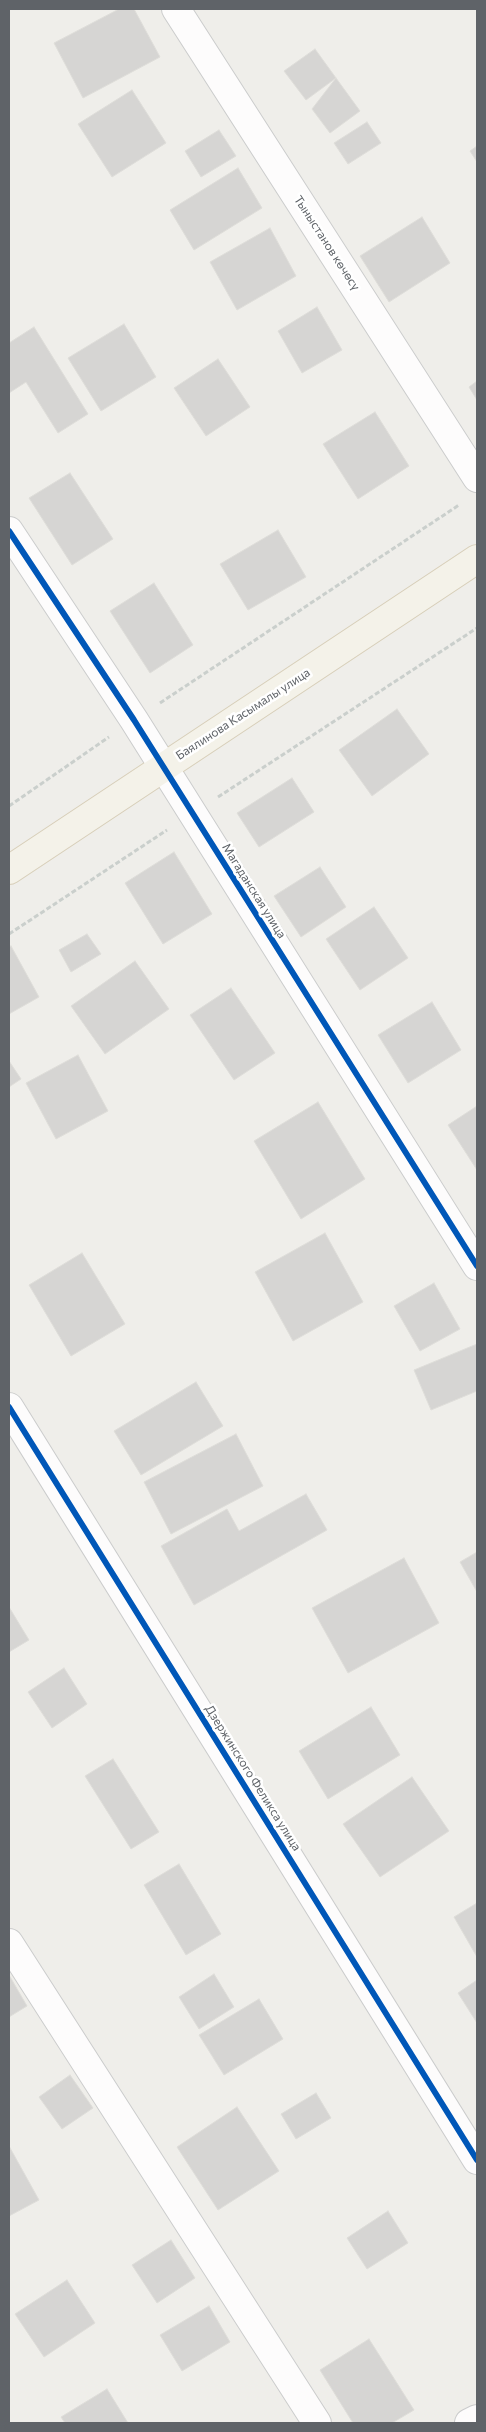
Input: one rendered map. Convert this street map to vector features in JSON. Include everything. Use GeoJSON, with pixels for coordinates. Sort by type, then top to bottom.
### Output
{"type":"FeatureCollection","features":[{"type":"Feature","properties":{"kind":"main road","name":"Баялинова Касымалы улица"},"geometry":{"type":"LineString","coordinates":[[9,870],[477,559]]}},
{"type":"Feature","properties":{"kind":"street","name":"Тыныстанов көчөсү"},"geometry":{"type":"LineString","coordinates":[[176,9],[477,478]]}},
{"type":"Feature","properties":{"kind":"street","name":"Магаданская улица"},"geometry":{"type":"LineString","coordinates":[[9,531],[134,720],[477,1266]]}},
{"type":"Feature","properties":{"kind":"street","name":"Дзержинского Феликса улица"},"geometry":{"type":"LineString","coordinates":[[9,1407],[477,2160]]}},
{"type":"Feature","properties":{"kind":"street"},"geometry":{"type":"LineString","coordinates":[[9,1943],[317,2423]]}},
{"type":"Feature","properties":{"kind":"street"},"geometry":{"type":"LineString","coordinates":[[469,2423],[477,2419]]}},
{"type":"Feature","properties":{"kind":"path"},"geometry":{"type":"LineString","coordinates":[[9,806],[134,720],[462,502]]}},
{"type":"Feature","properties":{"kind":"path"},"geometry":{"type":"LineString","coordinates":[[9,934],[477,628]]}},
{"type":"Feature","properties":{"kind":"building"},"geometry":{"type":"Polygon","coordinates":[[[119,9],[134,9],[160,57],[83,98],[54,43],[119,9]]]}},
{"type":"Feature","properties":{"kind":"building"},"geometry":{"type":"Polygon","coordinates":[[[315,49],[336,78],[306,100],[284,71],[315,49]]]}},
{"type":"Feature","properties":{"kind":"building"},"geometry":{"type":"Polygon","coordinates":[[[336,78],[360,111],[330,133],[312,109],[336,78]]]}},
{"type":"Feature","properties":{"kind":"building"},"geometry":{"type":"Polygon","coordinates":[[[132,90],[166,143],[112,177],[78,124],[132,90]]]}},
{"type":"Feature","properties":{"kind":"building"},"geometry":{"type":"Polygon","coordinates":[[[367,122],[381,143],[348,164],[334,143],[367,122]]]}},
{"type":"Feature","properties":{"kind":"building"},"geometry":{"type":"Polygon","coordinates":[[[219,130],[236,156],[201,177],[185,151],[219,130]]]}},
{"type":"Feature","properties":{"kind":"building"},"geometry":{"type":"Polygon","coordinates":[[[477,146],[477,162],[470,151],[477,146]]]}},
{"type":"Feature","properties":{"kind":"building"},"geometry":{"type":"Polygon","coordinates":[[[238,168],[262,208],[194,250],[170,210],[238,168]]]}},
{"type":"Feature","properties":{"kind":"building"},"geometry":{"type":"Polygon","coordinates":[[[422,217],[450,263],[389,302],[360,256],[422,217]]]}},
{"type":"Feature","properties":{"kind":"building"},"geometry":{"type":"Polygon","coordinates":[[[270,228],[296,276],[237,310],[210,262],[270,228]]]}},
{"type":"Feature","properties":{"kind":"building"},"geometry":{"type":"Polygon","coordinates":[[[317,307],[342,350],[302,373],[278,331],[317,307]]]}},
{"type":"Feature","properties":{"kind":"building"},"geometry":{"type":"Polygon","coordinates":[[[124,324],[156,377],[101,411],[68,358],[124,324]]]}},
{"type":"Feature","properties":{"kind":"building"},"geometry":{"type":"Polygon","coordinates":[[[34,327],[88,414],[58,433],[26,382],[9,393],[9,343],[34,327]]]}},
{"type":"Feature","properties":{"kind":"building"},"geometry":{"type":"Polygon","coordinates":[[[218,359],[250,407],[206,436],[174,388],[218,359]]]}},
{"type":"Feature","properties":{"kind":"building"},"geometry":{"type":"Polygon","coordinates":[[[477,381],[477,400],[469,387],[477,381]]]}},
{"type":"Feature","properties":{"kind":"building"},"geometry":{"type":"Polygon","coordinates":[[[375,412],[409,466],[358,499],[323,444],[375,412]]]}},
{"type":"Feature","properties":{"kind":"building"},"geometry":{"type":"Polygon","coordinates":[[[70,473],[113,539],[72,565],[29,498],[70,473]]]}},
{"type":"Feature","properties":{"kind":"building"},"geometry":{"type":"Polygon","coordinates":[[[278,530],[306,577],[248,610],[220,564],[278,530]]]}},
{"type":"Feature","properties":{"kind":"building"},"geometry":{"type":"Polygon","coordinates":[[[154,583],[193,645],[150,673],[110,611],[154,583]]]}},
{"type":"Feature","properties":{"kind":"building"},"geometry":{"type":"Polygon","coordinates":[[[397,709],[429,754],[372,796],[339,750],[397,709]]]}},
{"type":"Feature","properties":{"kind":"building"},"geometry":{"type":"Polygon","coordinates":[[[292,778],[314,812],[259,847],[237,813],[292,778]]]}},
{"type":"Feature","properties":{"kind":"building"},"geometry":{"type":"Polygon","coordinates":[[[174,852],[212,914],[163,944],[125,883],[174,852]]]}},
{"type":"Feature","properties":{"kind":"building"},"geometry":{"type":"Polygon","coordinates":[[[320,867],[346,907],[301,937],[274,896],[320,867]]]}},
{"type":"Feature","properties":{"kind":"building"},"geometry":{"type":"Polygon","coordinates":[[[374,907],[408,958],[360,990],[326,939],[374,907]]]}},
{"type":"Feature","properties":{"kind":"building"},"geometry":{"type":"Polygon","coordinates":[[[87,934],[101,954],[71,972],[59,950],[87,934]]]}},
{"type":"Feature","properties":{"kind":"building"},"geometry":{"type":"Polygon","coordinates":[[[11,946],[39,997],[9,1014],[9,947],[11,946]]]}},
{"type":"Feature","properties":{"kind":"building"},"geometry":{"type":"Polygon","coordinates":[[[135,961],[169,1009],[105,1054],[71,1006],[135,961]]]}},
{"type":"Feature","properties":{"kind":"building"},"geometry":{"type":"Polygon","coordinates":[[[231,988],[275,1053],[234,1080],[190,1015],[231,988]]]}},
{"type":"Feature","properties":{"kind":"building"},"geometry":{"type":"Polygon","coordinates":[[[432,1002],[461,1050],[408,1083],[378,1035],[432,1002]]]}},
{"type":"Feature","properties":{"kind":"building"},"geometry":{"type":"Polygon","coordinates":[[[78,1055],[108,1111],[56,1139],[26,1083],[78,1055]]]}},
{"type":"Feature","properties":{"kind":"building"},"geometry":{"type":"Polygon","coordinates":[[[9,1061],[21,1079],[9,1087],[9,1061]]]}},
{"type":"Feature","properties":{"kind":"building"},"geometry":{"type":"Polygon","coordinates":[[[318,1102],[365,1179],[301,1219],[254,1141],[318,1102]]]}},
{"type":"Feature","properties":{"kind":"building"},"geometry":{"type":"Polygon","coordinates":[[[477,1106],[477,1170],[448,1125],[477,1106]]]}},
{"type":"Feature","properties":{"kind":"building"},"geometry":{"type":"Polygon","coordinates":[[[325,1233],[363,1302],[293,1341],[255,1272],[325,1233]]]}},
{"type":"Feature","properties":{"kind":"building"},"geometry":{"type":"Polygon","coordinates":[[[82,1253],[125,1324],[71,1356],[29,1285],[82,1253]]]}},
{"type":"Feature","properties":{"kind":"building"},"geometry":{"type":"Polygon","coordinates":[[[434,1283],[460,1329],[420,1351],[394,1306],[434,1283]]]}},
{"type":"Feature","properties":{"kind":"building"},"geometry":{"type":"Polygon","coordinates":[[[477,1344],[477,1391],[431,1410],[414,1370],[477,1344]]]}},
{"type":"Feature","properties":{"kind":"building"},"geometry":{"type":"Polygon","coordinates":[[[196,1382],[223,1426],[141,1475],[114,1431],[196,1382]]]}},
{"type":"Feature","properties":{"kind":"building"},"geometry":{"type":"Polygon","coordinates":[[[236,1434],[263,1486],[171,1534],[144,1482],[236,1434]]]}},
{"type":"Feature","properties":{"kind":"building"},"geometry":{"type":"Polygon","coordinates":[[[306,1494],[327,1530],[194,1605],[161,1546],[227,1509],[239,1531],[306,1494]]]}},
{"type":"Feature","properties":{"kind":"building"},"geometry":{"type":"Polygon","coordinates":[[[477,1552],[477,1592],[460,1562],[477,1552]]]}},
{"type":"Feature","properties":{"kind":"building"},"geometry":{"type":"Polygon","coordinates":[[[404,1558],[439,1623],[348,1673],[312,1608],[404,1558]]]}},
{"type":"Feature","properties":{"kind":"building"},"geometry":{"type":"Polygon","coordinates":[[[9,1607],[29,1640],[9,1652],[9,1607]]]}},
{"type":"Feature","properties":{"kind":"building"},"geometry":{"type":"Polygon","coordinates":[[[64,1668],[87,1704],[52,1728],[28,1692],[64,1668]]]}},
{"type":"Feature","properties":{"kind":"building"},"geometry":{"type":"Polygon","coordinates":[[[371,1707],[400,1755],[328,1799],[299,1751],[371,1707]]]}},
{"type":"Feature","properties":{"kind":"building"},"geometry":{"type":"Polygon","coordinates":[[[113,1759],[159,1832],[131,1849],[85,1776],[113,1759]]]}},
{"type":"Feature","properties":{"kind":"building"},"geometry":{"type":"Polygon","coordinates":[[[412,1777],[449,1831],[380,1877],[343,1824],[412,1777]]]}},
{"type":"Feature","properties":{"kind":"building"},"geometry":{"type":"Polygon","coordinates":[[[179,1864],[221,1934],[186,1955],[144,1885],[179,1864]]]}},
{"type":"Feature","properties":{"kind":"building"},"geometry":{"type":"Polygon","coordinates":[[[477,1903],[477,1957],[454,1917],[477,1903]]]}},
{"type":"Feature","properties":{"kind":"building"},"geometry":{"type":"Polygon","coordinates":[[[214,1974],[234,2007],[199,2029],[179,1997],[214,1974]]]}},
{"type":"Feature","properties":{"kind":"building"},"geometry":{"type":"Polygon","coordinates":[[[9,1975],[27,2006],[9,2017],[9,1975]]]}},
{"type":"Feature","properties":{"kind":"building"},"geometry":{"type":"Polygon","coordinates":[[[477,1980],[477,2023],[458,1993],[477,1980]]]}},
{"type":"Feature","properties":{"kind":"building"},"geometry":{"type":"Polygon","coordinates":[[[259,1999],[283,2039],[224,2075],[199,2035],[259,1999]]]}},
{"type":"Feature","properties":{"kind":"building"},"geometry":{"type":"Polygon","coordinates":[[[70,2075],[93,2108],[62,2129],[39,2097],[70,2075]]]}},
{"type":"Feature","properties":{"kind":"building"},"geometry":{"type":"Polygon","coordinates":[[[316,2093],[331,2118],[296,2139],[281,2114],[316,2093]]]}},
{"type":"Feature","properties":{"kind":"building"},"geometry":{"type":"Polygon","coordinates":[[[237,2107],[279,2171],[218,2210],[177,2147],[237,2107]]]}},
{"type":"Feature","properties":{"kind":"building"},"geometry":{"type":"Polygon","coordinates":[[[9,2146],[39,2200],[9,2216],[9,2146]]]}},
{"type":"Feature","properties":{"kind":"building"},"geometry":{"type":"Polygon","coordinates":[[[388,2211],[408,2243],[367,2269],[347,2238],[388,2211]]]}},
{"type":"Feature","properties":{"kind":"building"},"geometry":{"type":"Polygon","coordinates":[[[171,2240],[195,2278],[157,2303],[132,2265],[171,2240]]]}},
{"type":"Feature","properties":{"kind":"building"},"geometry":{"type":"Polygon","coordinates":[[[67,2280],[95,2323],[44,2357],[15,2314],[67,2280]]]}},
{"type":"Feature","properties":{"kind":"building"},"geometry":{"type":"Polygon","coordinates":[[[209,2306],[230,2342],[182,2371],[160,2335],[209,2306]]]}},
{"type":"Feature","properties":{"kind":"building"},"geometry":{"type":"Polygon","coordinates":[[[369,2339],[414,2410],[392,2423],[353,2423],[320,2370],[369,2339]]]}},
{"type":"Feature","properties":{"kind":"building"},"geometry":{"type":"Polygon","coordinates":[[[107,2389],[128,2423],[65,2423],[61,2417],[107,2389]]]}},
{"type":"Feature","properties":{"kind":"cycle path"},"geometry":{"type":"LineString","coordinates":[[9,531],[134,720],[477,1266]]}},
{"type":"Feature","properties":{"kind":"cycle path"},"geometry":{"type":"LineString","coordinates":[[9,1407],[477,2160]]}}]}
